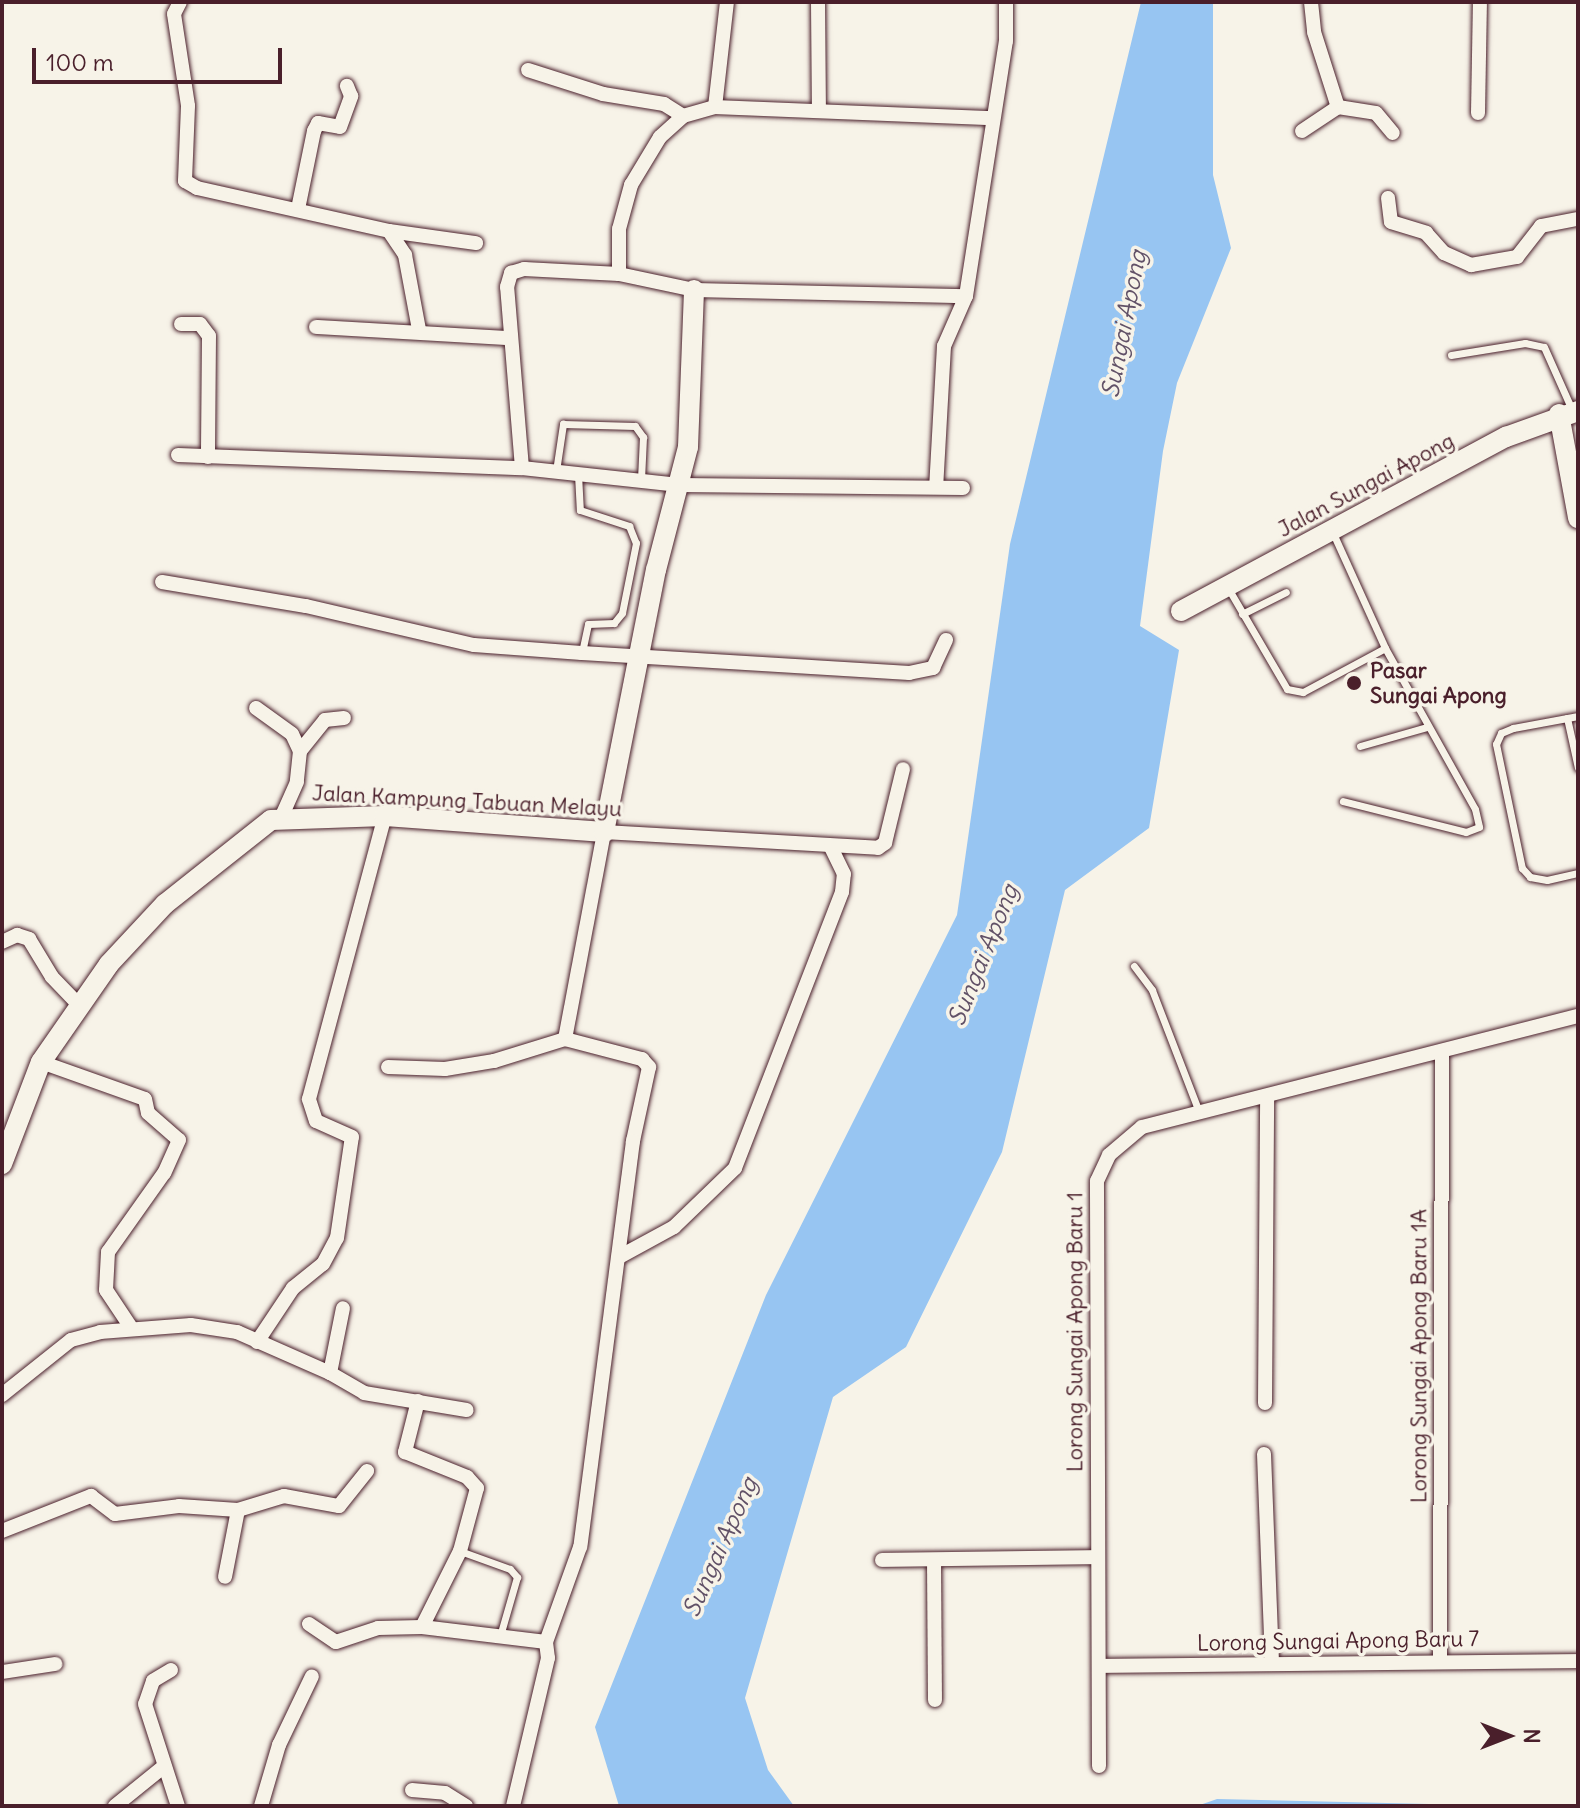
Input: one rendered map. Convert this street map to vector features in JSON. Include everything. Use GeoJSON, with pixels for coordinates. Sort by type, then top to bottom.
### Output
{"type":"FeatureCollection","features":[{"type":"Feature","properties":{"kind":"street"},"geometry":{"type":"LineString","coordinates":[[180,2],[174,14],[188,106],[185,181],[197,188],[389,231],[476,243]]}},
{"type":"Feature","properties":{"kind":"street"},"geometry":{"type":"LineString","coordinates":[[715,107],[727,2]]}},
{"type":"Feature","properties":{"kind":"street"},"geometry":{"type":"LineString","coordinates":[[818,2],[819,109]]}},
{"type":"Feature","properties":{"kind":"street"},"geometry":{"type":"LineString","coordinates":[[936,487],[944,346],[966,296],[1006,41],[1006,2]]}},
{"type":"Feature","properties":{"kind":"street"},"geometry":{"type":"LineString","coordinates":[[1311,2],[1314,32],[1338,107]]}},
{"type":"Feature","properties":{"kind":"street"},"geometry":{"type":"LineString","coordinates":[[1478,113],[1475,79],[1482,58],[1480,2]]}},
{"type":"Feature","properties":{"kind":"street"},"geometry":{"type":"LineString","coordinates":[[528,70],[603,94],[664,104],[683,116]]}},
{"type":"Feature","properties":{"kind":"street"},"geometry":{"type":"LineString","coordinates":[[298,209],[314,131],[318,123],[340,127],[351,96],[347,86]]}},
{"type":"Feature","properties":{"kind":"street"},"geometry":{"type":"LineString","coordinates":[[619,274],[619,229],[631,185],[660,137],[683,116],[715,107],[992,118]]}},
{"type":"Feature","properties":{"kind":"street"},"geometry":{"type":"LineString","coordinates":[[1302,131],[1338,107],[1376,113],[1393,133]]}},
{"type":"Feature","properties":{"kind":"street"},"geometry":{"type":"LineString","coordinates":[[1388,198],[1391,222],[1426,233],[1444,253],[1471,265],[1517,257],[1541,226],[1578,219]]}},
{"type":"Feature","properties":{"kind":"street"},"geometry":{"type":"LineString","coordinates":[[389,231],[405,255],[419,330]]}},
{"type":"Feature","properties":{"kind":"street"},"geometry":{"type":"LineString","coordinates":[[522,468],[508,338],[511,273],[524,269],[619,274],[694,290],[966,296]]}},
{"type":"Feature","properties":{"kind":"street"},"geometry":{"type":"LineString","coordinates":[[565,1039],[604,832],[642,658],[656,570],[688,447],[694,290]]}},
{"type":"Feature","properties":{"kind":"street"},"geometry":{"type":"LineString","coordinates":[[181,324],[200,324],[209,336],[208,457]]}},
{"type":"Feature","properties":{"kind":"street"},"geometry":{"type":"LineString","coordinates":[[316,327],[419,330],[508,338]]}},
{"type":"Feature","properties":{"kind":"street"},"geometry":{"type":"LineString","coordinates":[[1570,412],[1578,518]]}},
{"type":"Feature","properties":{"kind":"street","name":"Jalan Sungai Apong"},"geometry":{"type":"LineString","coordinates":[[1181,611],[1332,531],[1570,412]]}},
{"type":"Feature","properties":{"kind":"street"},"geometry":{"type":"LineString","coordinates":[[178,455],[522,468],[679,485],[963,488]]}},
{"type":"Feature","properties":{"kind":"street"},"geometry":{"type":"LineString","coordinates":[[162,582],[306,606],[474,645],[642,658],[909,673],[933,668],[946,640]]}},
{"type":"Feature","properties":{"kind":"street"},"geometry":{"type":"LineString","coordinates":[[256,708],[292,734],[300,751],[297,782],[282,816]]}},
{"type":"Feature","properties":{"kind":"street"},"geometry":{"type":"LineString","coordinates":[[300,751],[325,720],[344,718]]}},
{"type":"Feature","properties":{"kind":"street","name":"Jalan Kampung Tabuan Melayu"},"geometry":{"type":"LineString","coordinates":[[2,1164],[6,1136],[41,1062],[79,1005],[165,904],[252,833],[282,816],[385,816],[831,847],[881,847],[903,769]]}},
{"type":"Feature","properties":{"kind":"street"},"geometry":{"type":"LineString","coordinates":[[257,1342],[293,1288],[323,1264],[337,1238],[352,1137],[316,1121],[309,1099],[385,816]]}},
{"type":"Feature","properties":{"kind":"street"},"geometry":{"type":"LineString","coordinates":[[619,1257],[674,1227],[735,1168],[842,892],[844,874],[831,847]]}},
{"type":"Feature","properties":{"kind":"street"},"geometry":{"type":"LineString","coordinates":[[2,942],[17,935],[29,939],[52,977],[79,1005]]}},
{"type":"Feature","properties":{"kind":"street","name":"Lorong Sungai Apong Baru 1"},"geometry":{"type":"LineString","coordinates":[[1099,1766],[1097,1181],[1124,1138],[1142,1127],[1267,1098],[1578,1016]]}},
{"type":"Feature","properties":{"kind":"street"},"geometry":{"type":"LineString","coordinates":[[388,1067],[469,1065],[565,1039],[642,1059],[649,1067],[633,1141],[580,1547],[546,1642],[548,1658],[513,1806]]}},
{"type":"Feature","properties":{"kind":"street","name":"Lorong Sungai Apong Baru 1A"},"geometry":{"type":"LineString","coordinates":[[1440,1662],[1442,1051]]}},
{"type":"Feature","properties":{"kind":"street"},"geometry":{"type":"LineString","coordinates":[[41,1062],[145,1099],[148,1113],[179,1140],[164,1173],[108,1252],[106,1290],[132,1329]]}},
{"type":"Feature","properties":{"kind":"street"},"geometry":{"type":"LineString","coordinates":[[1265,1403],[1267,1098]]}},
{"type":"Feature","properties":{"kind":"street"},"geometry":{"type":"LineString","coordinates":[[330,1373],[343,1308]]}},
{"type":"Feature","properties":{"kind":"street"},"geometry":{"type":"LineString","coordinates":[[2,1395],[71,1340],[132,1329],[191,1325],[257,1342],[330,1373],[364,1393],[467,1410]]}},
{"type":"Feature","properties":{"kind":"street"},"geometry":{"type":"LineString","coordinates":[[418,1401],[405,1452],[467,1477],[477,1488],[460,1551],[422,1627]]}},
{"type":"Feature","properties":{"kind":"street"},"geometry":{"type":"LineString","coordinates":[[1264,1454],[1272,1664]]}},
{"type":"Feature","properties":{"kind":"street"},"geometry":{"type":"LineString","coordinates":[[2,1531],[91,1496],[115,1514],[179,1506],[238,1510],[284,1496],[339,1506],[367,1471]]}},
{"type":"Feature","properties":{"kind":"street"},"geometry":{"type":"LineString","coordinates":[[225,1577],[238,1510]]}},
{"type":"Feature","properties":{"kind":"street"},"geometry":{"type":"LineString","coordinates":[[882,1560],[1098,1557]]}},
{"type":"Feature","properties":{"kind":"street"},"geometry":{"type":"LineString","coordinates":[[934,1560],[935,1700]]}},
{"type":"Feature","properties":{"kind":"street"},"geometry":{"type":"LineString","coordinates":[[309,1624],[336,1642],[378,1628],[422,1627],[546,1642]]}},
{"type":"Feature","properties":{"kind":"street","name":"Lorong Sungai Apong Baru 7"},"geometry":{"type":"LineString","coordinates":[[1099,1666],[1578,1661]]}},
{"type":"Feature","properties":{"kind":"street"},"geometry":{"type":"LineString","coordinates":[[2,1672],[55,1664]]}},
{"type":"Feature","properties":{"kind":"street"},"geometry":{"type":"LineString","coordinates":[[171,1670],[153,1681],[145,1704],[162,1768],[178,1806]]}},
{"type":"Feature","properties":{"kind":"street"},"geometry":{"type":"LineString","coordinates":[[261,1806],[279,1745],[312,1676]]}},
{"type":"Feature","properties":{"kind":"street"},"geometry":{"type":"LineString","coordinates":[[115,1806],[162,1768]]}},
{"type":"Feature","properties":{"kind":"street"},"geometry":{"type":"LineString","coordinates":[[412,1790],[445,1793],[466,1806]]}},
{"type":"Feature","properties":{"kind":"lane"},"geometry":{"type":"LineString","coordinates":[[1451,355],[1525,343],[1544,347],[1570,412]]}},
{"type":"Feature","properties":{"kind":"lane"},"geometry":{"type":"LineString","coordinates":[[556,471],[563,424],[635,426],[643,437],[641,479]]}},
{"type":"Feature","properties":{"kind":"lane"},"geometry":{"type":"LineString","coordinates":[[579,472],[580,510],[629,526],[636,533],[634,568],[622,613],[614,623],[588,624],[582,653]]}},
{"type":"Feature","properties":{"kind":"lane"},"geometry":{"type":"LineString","coordinates":[[1332,531],[1385,648],[1475,809],[1479,827],[1466,832],[1343,801]]}},
{"type":"Feature","properties":{"kind":"lane"},"geometry":{"type":"LineString","coordinates":[[634,568],[656,570]]}},
{"type":"Feature","properties":{"kind":"lane"},"geometry":{"type":"LineString","coordinates":[[1227,586],[1287,689],[1303,692],[1385,648]]}},
{"type":"Feature","properties":{"kind":"lane"},"geometry":{"type":"LineString","coordinates":[[1242,614],[1286,592]]}},
{"type":"Feature","properties":{"kind":"lane"},"geometry":{"type":"LineString","coordinates":[[1578,716],[1513,728],[1501,733],[1496,744],[1522,868],[1530,877],[1547,880],[1578,873]]}},
{"type":"Feature","properties":{"kind":"lane"},"geometry":{"type":"LineString","coordinates":[[1567,718],[1578,768]]}},
{"type":"Feature","properties":{"kind":"lane"},"geometry":{"type":"LineString","coordinates":[[1360,746],[1427,727]]}},
{"type":"Feature","properties":{"kind":"lane"},"geometry":{"type":"LineString","coordinates":[[1134,966],[1152,990],[1199,1114]]}},
{"type":"Feature","properties":{"kind":"lane"},"geometry":{"type":"LineString","coordinates":[[460,1551],[510,1569],[517,1577],[500,1636]]}},
{"type":"Feature","properties":{"kind":"water","name":"Sungai Apong"},"geometry":{"type":"Polygon","coordinates":[[[1141,2],[1213,2],[1213,175],[1231,248],[1177,383],[1163,451],[1140,626],[1179,650],[1149,828],[1065,890],[1002,1152],[906,1347],[833,1397],[745,1698],[768,1770],[794,1806],[619,1806],[595,1727],[766,1295],[957,915],[1010,544],[1141,2]]]}},
{"type":"Feature","properties":{"kind":"water"},"geometry":{"type":"Polygon","coordinates":[[[1217,1799],[1429,1804],[1435,1806],[1197,1806],[1217,1799]]]}},
{"type":"Feature","properties":{"kind":"place","name":"Pasar Sungai Apong"},"geometry":{"type":"Point","coordinates":[1354,683]}}]}
